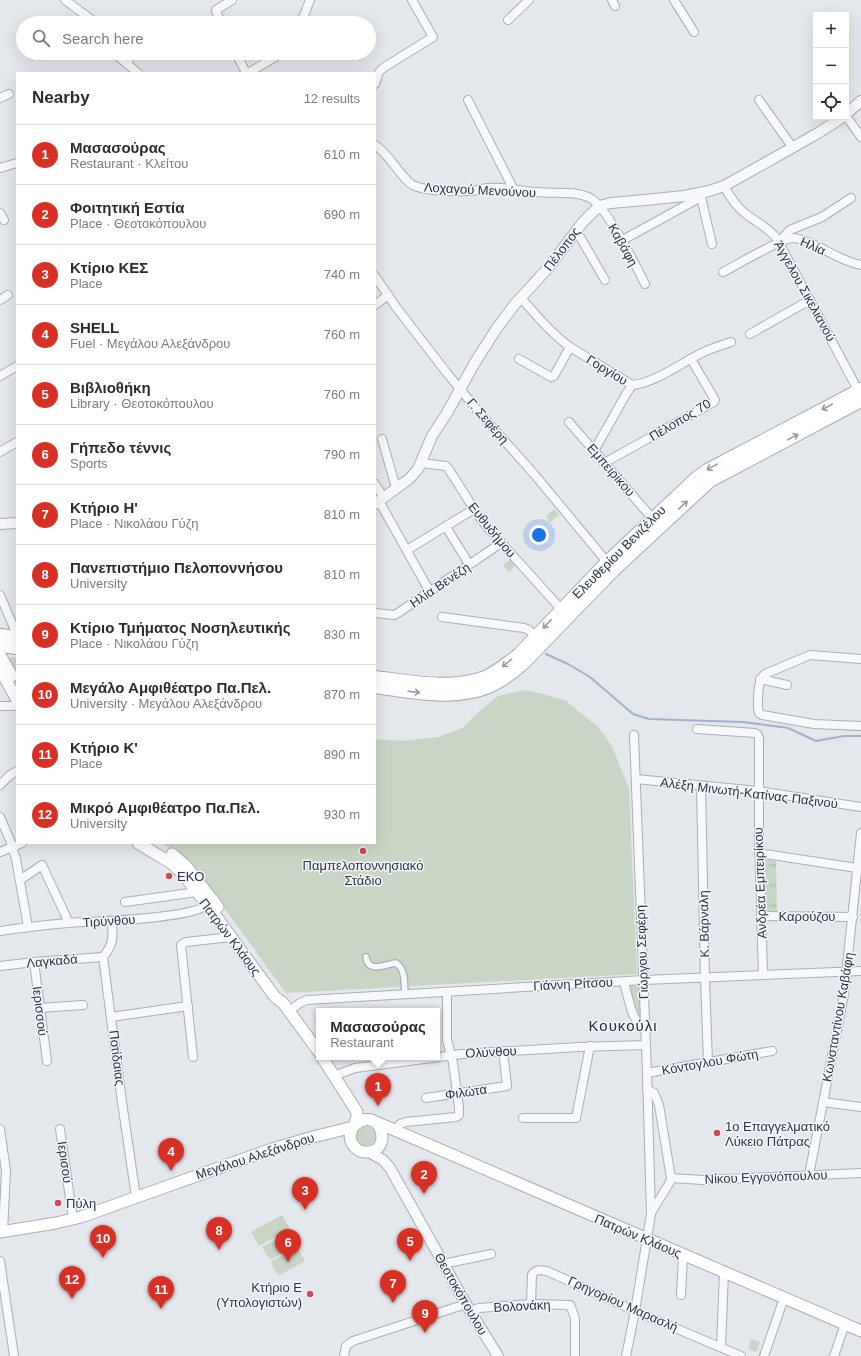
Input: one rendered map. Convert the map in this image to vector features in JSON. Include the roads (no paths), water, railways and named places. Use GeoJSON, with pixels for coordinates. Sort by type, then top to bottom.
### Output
{"type":"FeatureCollection","features":[{"type":"Feature","properties":{"kind":"main road","name":"Ελευθερίου Βενιζέλου"},"geometry":{"type":"LineString","coordinates":[[376,677],[451,684],[485,677],[503,667],[518,655],[606,562],[696,478],[709,469],[860,393]]}},
{"type":"Feature","properties":{"kind":"main road","name":"Ελευθερίου Βενιζέλου"},"geometry":{"type":"LineString","coordinates":[[376,687],[454,695],[472,692],[491,686],[510,675],[524,663],[614,570],[710,481],[860,393]]}},
{"type":"Feature","properties":{"kind":"main road"},"geometry":{"type":"LineString","coordinates":[[0,635],[16,636]]}},
{"type":"Feature","properties":{"kind":"main road"},"geometry":{"type":"LineString","coordinates":[[0,646],[16,648]]}},
{"type":"Feature","properties":{"kind":"main road"},"geometry":{"type":"LineString","coordinates":[[0,655],[16,683]]}},
{"type":"Feature","properties":{"kind":"main road"},"geometry":{"type":"LineString","coordinates":[[0,669],[16,698]]}},
{"type":"Feature","properties":{"kind":"main road","name":"Πατρών Κλάους"},"geometry":{"type":"LineString","coordinates":[[140,844],[176,866],[197,892],[210,902],[231,937],[275,997],[286,1007],[316,1048]]}},
{"type":"Feature","properties":{"kind":"main road","name":"Πατρών Κλάους"},"geometry":{"type":"LineString","coordinates":[[154,844],[184,864],[210,902],[281,994],[286,1007]]}},
{"type":"Feature","properties":{"kind":"main road"},"geometry":{"type":"LineString","coordinates":[[325,1060],[382,1131],[382,1141]]}},
{"type":"Feature","properties":{"kind":"main road"},"geometry":{"type":"LineString","coordinates":[[335,1071],[336,1080],[358,1115],[350,1138],[353,1145]]}},
{"type":"Feature","properties":{"kind":"main road"},"geometry":{"type":"LineString","coordinates":[[354,1126],[361,1120],[374,1122],[404,1134],[416,1141]]}},
{"type":"Feature","properties":{"kind":"main road","name":"Μεγάλου Αλεξάνδρου"},"geometry":{"type":"LineString","coordinates":[[1,1232],[73,1219],[272,1149],[354,1126]]}},
{"type":"Feature","properties":{"kind":"main road"},"geometry":{"type":"LineString","coordinates":[[326,1134],[340,1135],[358,1150],[369,1152],[375,1150],[387,1137],[396,1136],[416,1141]]}},
{"type":"Feature","properties":{"kind":"main road","name":"Πατρών Κλάους"},"geometry":{"type":"LineString","coordinates":[[416,1141],[861,1331]]}},
{"type":"Feature","properties":{"kind":"street"},"geometry":{"type":"LineString","coordinates":[[65,0],[87,16]]}},
{"type":"Feature","properties":{"kind":"street"},"geometry":{"type":"LineString","coordinates":[[218,16],[216,10],[232,0]]}},
{"type":"Feature","properties":{"kind":"street"},"geometry":{"type":"LineString","coordinates":[[304,16],[310,0]]}},
{"type":"Feature","properties":{"kind":"street"},"geometry":{"type":"LineString","coordinates":[[376,81],[379,72],[383,68],[433,37],[412,0]]}},
{"type":"Feature","properties":{"kind":"street"},"geometry":{"type":"LineString","coordinates":[[508,20],[530,0]]}},
{"type":"Feature","properties":{"kind":"street"},"geometry":{"type":"LineString","coordinates":[[674,0],[694,32]]}},
{"type":"Feature","properties":{"kind":"street"},"geometry":{"type":"LineString","coordinates":[[122,60],[137,72]]}},
{"type":"Feature","properties":{"kind":"street"},"geometry":{"type":"LineString","coordinates":[[127,64],[129,60]]}},
{"type":"Feature","properties":{"kind":"street"},"geometry":{"type":"LineString","coordinates":[[240,60],[246,72]]}},
{"type":"Feature","properties":{"kind":"street"},"geometry":{"type":"LineString","coordinates":[[249,72],[270,60]]}},
{"type":"Feature","properties":{"kind":"street"},"geometry":{"type":"LineString","coordinates":[[0,98],[9,94]]}},
{"type":"Feature","properties":{"kind":"street"},"geometry":{"type":"LineString","coordinates":[[468,100],[514,190]]}},
{"type":"Feature","properties":{"kind":"street"},"geometry":{"type":"LineString","coordinates":[[759,100],[793,148]]}},
{"type":"Feature","properties":{"kind":"street"},"geometry":{"type":"LineString","coordinates":[[849,112],[861,101]]}},
{"type":"Feature","properties":{"kind":"street"},"geometry":{"type":"LineString","coordinates":[[849,119],[861,137]]}},
{"type":"Feature","properties":{"kind":"street","name":"Πέλοπος"},"geometry":{"type":"LineString","coordinates":[[379,501],[415,473],[421,463],[432,436],[497,328],[549,267],[576,230],[587,217],[600,206],[616,202],[703,194],[724,186],[793,148],[838,120]]}},
{"type":"Feature","properties":{"kind":"street","name":"Λοχαγού Μενούνου"},"geometry":{"type":"LineString","coordinates":[[376,146],[389,158],[409,182],[416,186],[455,191],[469,191],[488,188],[538,193],[567,193],[582,195],[593,199],[600,206]]}},
{"type":"Feature","properties":{"kind":"street"},"geometry":{"type":"LineString","coordinates":[[0,168],[16,163]]}},
{"type":"Feature","properties":{"kind":"street","name":"Άγγελου Σικελιανού"},"geometry":{"type":"LineString","coordinates":[[724,186],[731,199],[742,211],[768,229],[779,243],[860,393]]}},
{"type":"Feature","properties":{"kind":"street"},"geometry":{"type":"LineString","coordinates":[[621,241],[703,194],[712,244]]}},
{"type":"Feature","properties":{"kind":"street"},"geometry":{"type":"LineString","coordinates":[[779,243],[790,230],[818,220],[851,198]]}},
{"type":"Feature","properties":{"kind":"street","name":"Καβάφη"},"geometry":{"type":"LineString","coordinates":[[600,206],[646,284]]}},
{"type":"Feature","properties":{"kind":"street"},"geometry":{"type":"LineString","coordinates":[[576,230],[605,280]]}},
{"type":"Feature","properties":{"kind":"street","name":"Ηλία"},"geometry":{"type":"LineString","coordinates":[[723,272],[779,243],[790,239],[800,240],[819,247],[840,259],[861,265]]}},
{"type":"Feature","properties":{"kind":"street","name":"Γ. Σεφέρη"},"geometry":{"type":"LineString","coordinates":[[376,278],[388,296],[460,389],[534,474],[606,562]]}},
{"type":"Feature","properties":{"kind":"street"},"geometry":{"type":"LineString","coordinates":[[0,300],[8,295]]}},
{"type":"Feature","properties":{"kind":"street"},"geometry":{"type":"LineString","coordinates":[[376,304],[388,296]]}},
{"type":"Feature","properties":{"kind":"street","name":"Γοργίου"},"geometry":{"type":"LineString","coordinates":[[521,298],[549,330],[570,347],[632,385],[639,384],[661,375],[702,353],[731,342]]}},
{"type":"Feature","properties":{"kind":"street"},"geometry":{"type":"LineString","coordinates":[[750,334],[810,300]]}},
{"type":"Feature","properties":{"kind":"street"},"geometry":{"type":"LineString","coordinates":[[519,359],[551,377],[554,376],[570,347]]}},
{"type":"Feature","properties":{"kind":"street","name":"Πέλοπος 70"},"geometry":{"type":"LineString","coordinates":[[604,463],[714,402],[715,400],[691,359]]}},
{"type":"Feature","properties":{"kind":"street"},"geometry":{"type":"LineString","coordinates":[[0,376],[16,368]]}},
{"type":"Feature","properties":{"kind":"street"},"geometry":{"type":"LineString","coordinates":[[594,451],[632,385]]}},
{"type":"Feature","properties":{"kind":"street","name":"Εμπειρίκου"},"geometry":{"type":"LineString","coordinates":[[569,422],[652,518]]}},
{"type":"Feature","properties":{"kind":"street"},"geometry":{"type":"LineString","coordinates":[[382,439],[396,488]]}},
{"type":"Feature","properties":{"kind":"street"},"geometry":{"type":"LineString","coordinates":[[0,452],[16,443]]}},
{"type":"Feature","properties":{"kind":"street","name":"Ευθυδήμου"},"geometry":{"type":"LineString","coordinates":[[421,463],[447,467],[474,509],[501,543],[561,609]]}},
{"type":"Feature","properties":{"kind":"street"},"geometry":{"type":"LineString","coordinates":[[376,488],[379,501],[430,592]]}},
{"type":"Feature","properties":{"kind":"street"},"geometry":{"type":"LineString","coordinates":[[407,550],[474,509]]}},
{"type":"Feature","properties":{"kind":"street"},"geometry":{"type":"LineString","coordinates":[[0,524],[16,523]]}},
{"type":"Feature","properties":{"kind":"street"},"geometry":{"type":"LineString","coordinates":[[446,526],[470,564]]}},
{"type":"Feature","properties":{"kind":"street","name":"Ηλία Βενέζη"},"geometry":{"type":"LineString","coordinates":[[376,613],[396,614],[501,543]]}},
{"type":"Feature","properties":{"kind":"street"},"geometry":{"type":"LineString","coordinates":[[0,595],[16,634]]}},
{"type":"Feature","properties":{"kind":"street"},"geometry":{"type":"LineString","coordinates":[[442,617],[524,628],[536,636]]}},
{"type":"Feature","properties":{"kind":"street"},"geometry":{"type":"LineString","coordinates":[[861,659],[810,655],[765,674],[760,680],[758,712],[762,715],[807,722],[861,726]]}},
{"type":"Feature","properties":{"kind":"street"},"geometry":{"type":"LineString","coordinates":[[760,680],[788,685]]}},
{"type":"Feature","properties":{"kind":"street"},"geometry":{"type":"LineString","coordinates":[[0,706],[16,706]]}},
{"type":"Feature","properties":{"kind":"street","name":"Ανδρέα Εμπειρίκου"},"geometry":{"type":"LineString","coordinates":[[697,729],[755,733],[758,735],[760,742],[758,791],[763,975]]}},
{"type":"Feature","properties":{"kind":"street","name":"Γιώργου Σεφέρη"},"geometry":{"type":"LineString","coordinates":[[626,1356],[651,1214],[646,1029],[634,735]]}},
{"type":"Feature","properties":{"kind":"street"},"geometry":{"type":"LineString","coordinates":[[0,785],[10,775],[16,772]]}},
{"type":"Feature","properties":{"kind":"street","name":"Αλέξη Μινωτή-Κατίνας Παξινού"},"geometry":{"type":"LineString","coordinates":[[636,779],[758,791],[861,807]]}},
{"type":"Feature","properties":{"kind":"street","name":"Κ. Βάρναλη"},"geometry":{"type":"LineString","coordinates":[[701,786],[708,1062]]}},
{"type":"Feature","properties":{"kind":"street"},"geometry":{"type":"LineString","coordinates":[[0,817],[12,847],[20,880],[28,927]]}},
{"type":"Feature","properties":{"kind":"street","name":"Κωνσταντίνου Καβάφη"},"geometry":{"type":"LineString","coordinates":[[809,1175],[844,994],[861,833]]}},
{"type":"Feature","properties":{"kind":"street"},"geometry":{"type":"LineString","coordinates":[[0,852],[20,844]]}},
{"type":"Feature","properties":{"kind":"street"},"geometry":{"type":"LineString","coordinates":[[759,853],[857,868]]}},
{"type":"Feature","properties":{"kind":"street"},"geometry":{"type":"LineString","coordinates":[[20,880],[42,864],[69,923]]}},
{"type":"Feature","properties":{"kind":"street"},"geometry":{"type":"LineString","coordinates":[[125,902],[197,892]]}},
{"type":"Feature","properties":{"kind":"street","name":"Τιρύνθου"},"geometry":{"type":"LineString","coordinates":[[0,931],[69,923],[112,922],[169,915],[201,908],[210,902]]}},
{"type":"Feature","properties":{"kind":"street","name":"Καρούζου"},"geometry":{"type":"LineString","coordinates":[[761,916],[853,917]]}},
{"type":"Feature","properties":{"kind":"street"},"geometry":{"type":"LineString","coordinates":[[103,957],[110,949],[112,944],[112,922]]}},
{"type":"Feature","properties":{"kind":"street"},"geometry":{"type":"LineString","coordinates":[[193,1056],[181,945],[186,942],[231,937]]}},
{"type":"Feature","properties":{"kind":"street","name":"Λαγκαδά"},"geometry":{"type":"LineString","coordinates":[[0,966],[103,957]]}},
{"type":"Feature","properties":{"kind":"street","name":"Ποτίδαιας"},"geometry":{"type":"LineString","coordinates":[[103,957],[136,1197]]}},
{"type":"Feature","properties":{"kind":"street"},"geometry":{"type":"LineString","coordinates":[[366,957],[369,965],[374,967],[396,963],[400,966],[404,975],[405,994]]}},
{"type":"Feature","properties":{"kind":"street","name":"Ιερισσού"},"geometry":{"type":"LineString","coordinates":[[34,962],[47,1061]]}},
{"type":"Feature","properties":{"kind":"street","name":"Γιάννη Ρίτσου"},"geometry":{"type":"LineString","coordinates":[[286,1007],[307,1000],[644,980],[861,971]]}},
{"type":"Feature","properties":{"kind":"street"},"geometry":{"type":"LineString","coordinates":[[624,982],[634,1017],[640,1025],[646,1029]]}},
{"type":"Feature","properties":{"kind":"street"},"geometry":{"type":"LineString","coordinates":[[395,1131],[400,1124],[406,1122],[456,1117],[459,1115],[451,1055],[447,1040],[447,992]]}},
{"type":"Feature","properties":{"kind":"street"},"geometry":{"type":"LineString","coordinates":[[40,1008],[83,1005]]}},
{"type":"Feature","properties":{"kind":"street"},"geometry":{"type":"LineString","coordinates":[[111,1017],[188,1006]]}},
{"type":"Feature","properties":{"kind":"street","name":"Ολύνθου"},"geometry":{"type":"LineString","coordinates":[[440,1056],[590,1046],[646,1045]]}},
{"type":"Feature","properties":{"kind":"street"},"geometry":{"type":"LineString","coordinates":[[523,1118],[575,1118],[577,1115],[590,1046]]}},
{"type":"Feature","properties":{"kind":"street","name":"Φιλώτα"},"geometry":{"type":"LineString","coordinates":[[426,1098],[507,1086],[503,1051]]}},
{"type":"Feature","properties":{"kind":"street","name":"Κόντογλου Φώτη"},"geometry":{"type":"LineString","coordinates":[[647,1073],[772,1051]]}},
{"type":"Feature","properties":{"kind":"street","name":"Ολύνθου"},"geometry":{"type":"LineString","coordinates":[[335,1071],[414,1060]]}},
{"type":"Feature","properties":{"kind":"street"},"geometry":{"type":"LineString","coordinates":[[648,1089],[654,1093],[659,1104],[671,1178],[651,1214]]}},
{"type":"Feature","properties":{"kind":"street"},"geometry":{"type":"LineString","coordinates":[[823,1102],[861,1107]]}},
{"type":"Feature","properties":{"kind":"street"},"geometry":{"type":"LineString","coordinates":[[0,1129],[6,1171],[1,1232]]}},
{"type":"Feature","properties":{"kind":"street","name":"Ιερισού"},"geometry":{"type":"LineString","coordinates":[[60,1129],[73,1219]]}},
{"type":"Feature","properties":{"kind":"street"},"geometry":{"type":"LineString","coordinates":[[382,1141],[390,1168]]}},
{"type":"Feature","properties":{"kind":"street"},"geometry":{"type":"LineString","coordinates":[[369,1152],[383,1160],[390,1168]]}},
{"type":"Feature","properties":{"kind":"street","name":"Θεοτοκόπουλου"},"geometry":{"type":"LineString","coordinates":[[390,1168],[468,1308],[498,1356]]}},
{"type":"Feature","properties":{"kind":"street","name":"Νίκου Εγγονόπουλου"},"geometry":{"type":"LineString","coordinates":[[671,1178],[698,1180],[861,1173]]}},
{"type":"Feature","properties":{"kind":"street"},"geometry":{"type":"LineString","coordinates":[[443,1264],[491,1254]]}},
{"type":"Feature","properties":{"kind":"street"},"geometry":{"type":"LineString","coordinates":[[681,1295],[683,1256]]}},
{"type":"Feature","properties":{"kind":"street"},"geometry":{"type":"LineString","coordinates":[[0,1261],[14,1356]]}},
{"type":"Feature","properties":{"kind":"street","name":"Γρηγορίου Μαρασλή"},"geometry":{"type":"LineString","coordinates":[[531,1304],[532,1275],[535,1271],[548,1271],[635,1311],[741,1356]]}},
{"type":"Feature","properties":{"kind":"street"},"geometry":{"type":"LineString","coordinates":[[721,1347],[724,1273]]}},
{"type":"Feature","properties":{"kind":"street"},"geometry":{"type":"LineString","coordinates":[[764,1356],[784,1298]]}},
{"type":"Feature","properties":{"kind":"street","name":"Βολονάκη"},"geometry":{"type":"LineString","coordinates":[[344,1356],[348,1344],[353,1341],[468,1308],[531,1304],[570,1305],[575,1318],[575,1356]]}},
{"type":"Feature","properties":{"kind":"street"},"geometry":{"type":"LineString","coordinates":[[834,1356],[845,1324]]}},
{"type":"Feature","properties":{"kind":"waterway"},"geometry":{"type":"LineString","coordinates":[[546,654],[568,664],[590,677],[633,714],[649,719],[743,722],[788,728],[816,741],[844,736],[861,736]]}},
{"type":"Feature","properties":{"kind":"place","name":"Παμπελοποννησιακό Στάδιο"},"geometry":{"type":"Point","coordinates":[363,851]}},
{"type":"Feature","properties":{"kind":"place","name":"EKO"},"geometry":{"type":"Point","coordinates":[169,876]}},
{"type":"Feature","properties":{"kind":"place","name":"Μασασούρας"},"geometry":{"type":"Point","coordinates":[378,1106]}},
{"type":"Feature","properties":{"kind":"place","name":"1o Επαγγελματικό Λύκειο Πάτρας"},"geometry":{"type":"Point","coordinates":[717,1133]}},
{"type":"Feature","properties":{"kind":"place","name":"SHELL"},"geometry":{"type":"Point","coordinates":[171,1171]}},
{"type":"Feature","properties":{"kind":"place","name":"Φοιτητική Εστία"},"geometry":{"type":"Point","coordinates":[424,1194]}},
{"type":"Feature","properties":{"kind":"place","name":"Πύλη"},"geometry":{"type":"Point","coordinates":[58,1203]}},
{"type":"Feature","properties":{"kind":"place","name":"Κτίριο ΚΕΣ"},"geometry":{"type":"Point","coordinates":[305,1210]}},
{"type":"Feature","properties":{"kind":"place","name":"Πανεπιστήμιο Πελοποννήσου"},"geometry":{"type":"Point","coordinates":[219,1250]}},
{"type":"Feature","properties":{"kind":"place","name":"Μεγάλο Αμφιθέατρο Πα.Πελ."},"geometry":{"type":"Point","coordinates":[103,1258]}},
{"type":"Feature","properties":{"kind":"place","name":"Βιβλιοθήκη"},"geometry":{"type":"Point","coordinates":[410,1261]}},
{"type":"Feature","properties":{"kind":"place","name":"Γήπεδο τέννις"},"geometry":{"type":"Point","coordinates":[288,1262]}},
{"type":"Feature","properties":{"kind":"place","name":"Κτήριο Ε (Υπολογιστών)"},"geometry":{"type":"Point","coordinates":[310,1294]}},
{"type":"Feature","properties":{"kind":"place","name":"Μικρό Αμφιθέατρο Πα.Πελ."},"geometry":{"type":"Point","coordinates":[72,1299]}},
{"type":"Feature","properties":{"kind":"place","name":"Κτήριο Η'"},"geometry":{"type":"Point","coordinates":[393,1303]}},
{"type":"Feature","properties":{"kind":"place","name":"Κτήριο Κ'"},"geometry":{"type":"Point","coordinates":[161,1309]}},
{"type":"Feature","properties":{"kind":"place","name":"Κτίριο Τμήματος Νοσηλευτικής"},"geometry":{"type":"Point","coordinates":[425,1333]}},
{"type":"Feature","properties":{"kind":"district","name":"Κουκούλι"},"geometry":{"type":"Point","coordinates":[623,1025]}}]}
